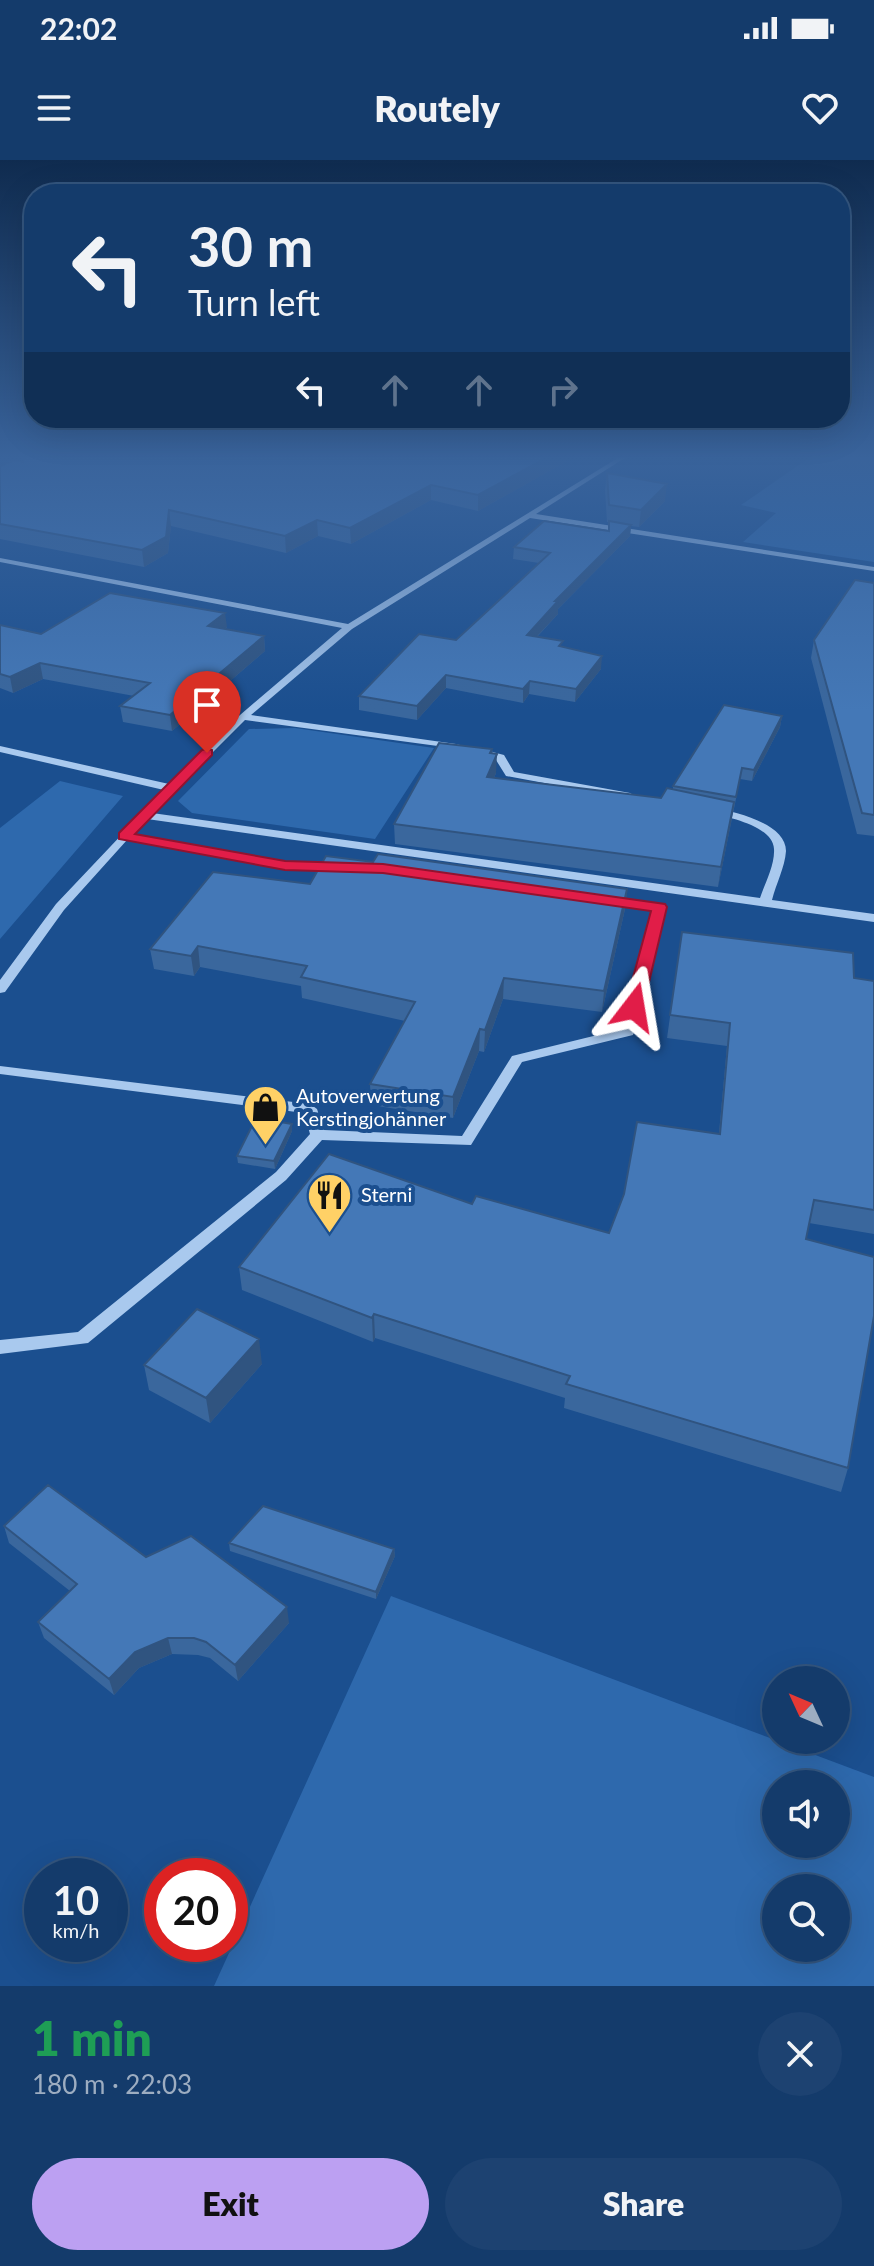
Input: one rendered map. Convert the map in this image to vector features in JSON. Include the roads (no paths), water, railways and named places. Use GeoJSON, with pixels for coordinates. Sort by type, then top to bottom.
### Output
{"type":"FeatureCollection","features":[{"type":"Feature","properties":{"kind":"street"},"geometry":{"type":"LineString","coordinates":[[0,989],[60,907],[144,815],[243,717],[349,627],[485,541]]}},
{"type":"Feature","properties":{"kind":"street"},"geometry":{"type":"LineString","coordinates":[[695,541],[874,569]]}},
{"type":"Feature","properties":{"kind":"street"},"geometry":{"type":"LineString","coordinates":[[0,560],[349,627]]}},
{"type":"Feature","properties":{"kind":"street"},"geometry":{"type":"LineString","coordinates":[[243,717],[331,727],[498,754],[506,762],[510,774],[645,798]]}},
{"type":"Feature","properties":{"kind":"street"},"geometry":{"type":"LineString","coordinates":[[0,749],[171,788]]}},
{"type":"Feature","properties":{"kind":"street"},"geometry":{"type":"LineString","coordinates":[[705,809],[758,824],[777,837],[780,846],[765,902]]}},
{"type":"Feature","properties":{"kind":"street"},"geometry":{"type":"LineString","coordinates":[[144,815],[874,918]]}},
{"type":"Feature","properties":{"kind":"street"},"geometry":{"type":"LineString","coordinates":[[124,836],[285,865],[355,867]]}},
{"type":"Feature","properties":{"kind":"street"},"geometry":{"type":"LineString","coordinates":[[318,1135],[466,1141],[517,1059],[628,1032],[659,907],[598,899]]}},
{"type":"Feature","properties":{"kind":"street"},"geometry":{"type":"LineString","coordinates":[[0,1070],[310,1109],[318,1135]]}},
{"type":"Feature","properties":{"kind":"street"},"geometry":{"type":"LineString","coordinates":[[0,1347],[82,1338],[281,1176],[318,1135]]}},
{"type":"Feature","properties":{"kind":"place","name":"Autoverwertung Kerstingjohänner"},"geometry":{"type":"Point","coordinates":[265,1147]}},
{"type":"Feature","properties":{"kind":"place","name":"Sterni"},"geometry":{"type":"Point","coordinates":[330,1234]}}]}
